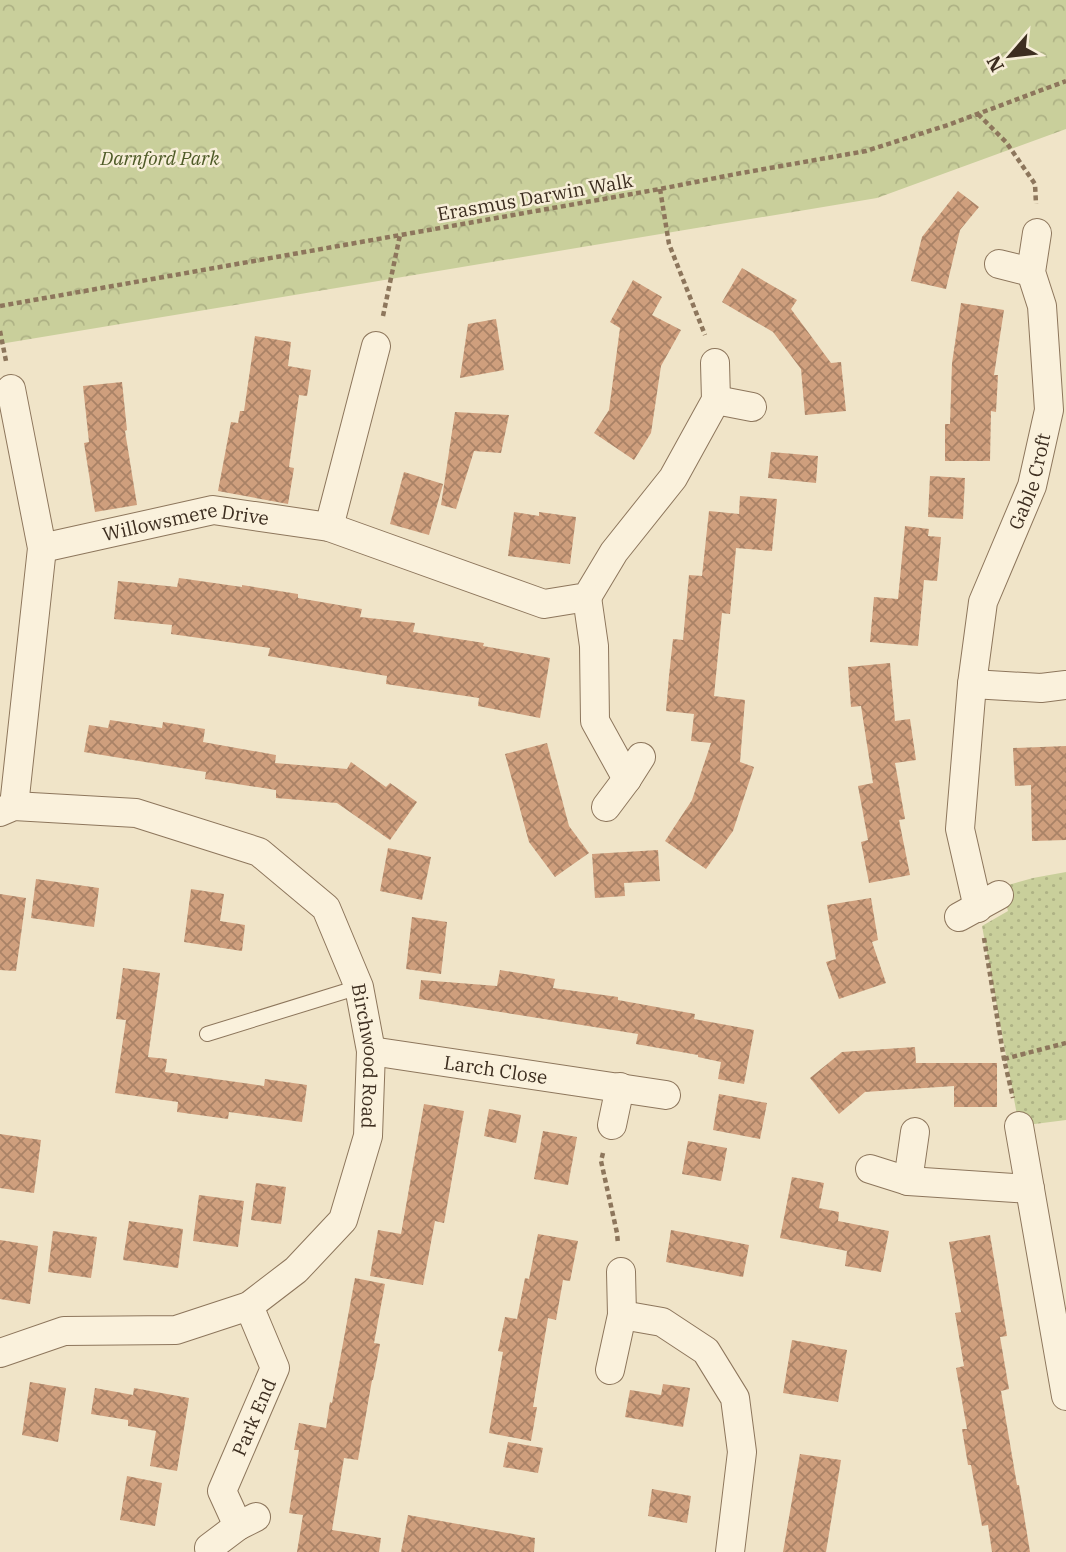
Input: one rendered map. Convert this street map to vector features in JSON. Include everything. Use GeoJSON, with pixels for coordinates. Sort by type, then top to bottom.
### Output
{"type":"FeatureCollection","features":[{"type":"Feature","properties":{"kind":"street","name":"Gable Croft"},"geometry":{"type":"LineString","coordinates":[[979,907],[960,829],[972,684],[983,602],[1032,486],[1049,410],[1042,306],[1031,272],[1037,233]]}},
{"type":"Feature","properties":{"kind":"street"},"geometry":{"type":"LineString","coordinates":[[999,264],[1031,272]]}},
{"type":"Feature","properties":{"kind":"street"},"geometry":{"type":"LineString","coordinates":[[329,527],[376,346]]}},
{"type":"Feature","properties":{"kind":"street"},"geometry":{"type":"LineString","coordinates":[[606,807],[634,768],[595,721],[594,646],[587,597],[614,552],[673,478],[716,400],[715,363]]}},
{"type":"Feature","properties":{"kind":"street"},"geometry":{"type":"LineString","coordinates":[[7,809],[42,548],[11,389]]}},
{"type":"Feature","properties":{"kind":"street"},"geometry":{"type":"LineString","coordinates":[[716,400],[752,407]]}},
{"type":"Feature","properties":{"kind":"street","name":"Willowsmere Drive"},"geometry":{"type":"LineString","coordinates":[[42,548],[213,510],[329,527],[544,604],[587,597]]}},
{"type":"Feature","properties":{"kind":"street"},"geometry":{"type":"LineString","coordinates":[[972,684],[1041,688],[1066,685]]}},
{"type":"Feature","properties":{"kind":"street","name":"Birchwood Road"},"geometry":{"type":"LineString","coordinates":[[0,1353],[64,1331],[176,1330],[250,1306],[296,1269],[343,1220],[368,1136],[371,1051],[359,986],[326,908],[259,852],[136,813],[7,809]]}},
{"type":"Feature","properties":{"kind":"street","name":"Larch Close"},"geometry":{"type":"LineString","coordinates":[[371,1051],[666,1094]]}},
{"type":"Feature","properties":{"kind":"street"},"geometry":{"type":"LineString","coordinates":[[612,1125],[620,1087]]}},
{"type":"Feature","properties":{"kind":"street"},"geometry":{"type":"LineString","coordinates":[[1019,1126],[1066,1396]]}},
{"type":"Feature","properties":{"kind":"street"},"geometry":{"type":"LineString","coordinates":[[908,1181],[915,1132]]}},
{"type":"Feature","properties":{"kind":"street"},"geometry":{"type":"LineString","coordinates":[[870,1169],[908,1181],[1030,1189]]}},
{"type":"Feature","properties":{"kind":"street"},"geometry":{"type":"LineString","coordinates":[[610,1370],[622,1315],[621,1272]]}},
{"type":"Feature","properties":{"kind":"street","name":"Park End"},"geometry":{"type":"LineString","coordinates":[[209,1548],[247,1522],[222,1491],[275,1368],[250,1306]]}},
{"type":"Feature","properties":{"kind":"street"},"geometry":{"type":"LineString","coordinates":[[622,1315],[662,1322],[706,1351],[735,1398],[742,1452],[730,1552]]}},
{"type":"Feature","properties":{"kind":"lane"},"geometry":{"type":"LineString","coordinates":[[207,1034],[359,986]]}},
{"type":"Feature","properties":{"kind":"path","name":"Erasmus Darwin Walk"},"geometry":{"type":"LineString","coordinates":[[0,306],[866,151],[1066,81]]}},
{"type":"Feature","properties":{"kind":"path"},"geometry":{"type":"LineString","coordinates":[[978,114],[1006,142],[1035,184],[1037,233]]}},
{"type":"Feature","properties":{"kind":"path"},"geometry":{"type":"LineString","coordinates":[[660,189],[669,244],[715,363]]}},
{"type":"Feature","properties":{"kind":"path"},"geometry":{"type":"LineString","coordinates":[[376,346],[400,235]]}},
{"type":"Feature","properties":{"kind":"path"},"geometry":{"type":"LineString","coordinates":[[979,907],[1004,1059],[1019,1126]]}},
{"type":"Feature","properties":{"kind":"path"},"geometry":{"type":"LineString","coordinates":[[1004,1059],[1066,1043]]}},
{"type":"Feature","properties":{"kind":"path"},"geometry":{"type":"LineString","coordinates":[[612,1125],[601,1161],[617,1233],[621,1272]]}},
{"type":"Feature","properties":{"kind":"green space","name":"Darnford Park"},"geometry":{"type":"Polygon","coordinates":[[[0,0],[1066,0],[1066,129],[877,198],[0,344],[0,0]]]}},
{"type":"Feature","properties":{"kind":"green space"},"geometry":{"type":"Polygon","coordinates":[[[1066,872],[1066,1120],[1019,1126],[982,926],[1008,911],[1001,887],[1066,872]]]}},
{"type":"Feature","properties":{"kind":"building"},"geometry":{"type":"Polygon","coordinates":[[[958,191],[979,207],[960,230],[946,289],[911,281],[922,237],[958,191]]]}},
{"type":"Feature","properties":{"kind":"building"},"geometry":{"type":"Polygon","coordinates":[[[742,268],[797,300],[791,309],[831,363],[841,362],[846,411],[805,415],[801,369],[773,332],[722,302],[742,268]]]}},
{"type":"Feature","properties":{"kind":"building"},"geometry":{"type":"Polygon","coordinates":[[[633,280],[662,297],[652,315],[681,330],[661,366],[651,433],[634,460],[594,433],[609,410],[620,328],[610,322],[633,280]]]}},
{"type":"Feature","properties":{"kind":"building"},"geometry":{"type":"Polygon","coordinates":[[[961,303],[1004,310],[994,375],[998,375],[996,412],[991,411],[990,461],[945,461],[945,424],[950,424],[952,363],[961,303]]]}},
{"type":"Feature","properties":{"kind":"building"},"geometry":{"type":"Polygon","coordinates":[[[496,319],[504,370],[460,378],[468,324],[496,319]]]}},
{"type":"Feature","properties":{"kind":"building"},"geometry":{"type":"Polygon","coordinates":[[[255,336],[291,342],[288,366],[311,370],[307,396],[299,395],[289,467],[294,468],[288,504],[218,491],[231,422],[238,423],[240,411],[244,411],[255,336]]]}},
{"type":"Feature","properties":{"kind":"building"},"geometry":{"type":"Polygon","coordinates":[[[122,382],[125,431],[137,505],[95,512],[84,443],[89,442],[83,386],[122,382]]]}},
{"type":"Feature","properties":{"kind":"building"},"geometry":{"type":"Polygon","coordinates":[[[455,412],[509,415],[501,453],[474,451],[456,509],[441,505],[455,412]]]}},
{"type":"Feature","properties":{"kind":"building"},"geometry":{"type":"Polygon","coordinates":[[[771,452],[818,456],[816,483],[768,478],[771,452]]]}},
{"type":"Feature","properties":{"kind":"building"},"geometry":{"type":"Polygon","coordinates":[[[404,472],[443,484],[429,535],[390,524],[404,472]]]}},
{"type":"Feature","properties":{"kind":"building"},"geometry":{"type":"Polygon","coordinates":[[[930,476],[965,478],[963,519],[928,517],[930,476]]]}},
{"type":"Feature","properties":{"kind":"building"},"geometry":{"type":"Polygon","coordinates":[[[740,496],[777,499],[772,551],[736,548],[730,614],[722,613],[714,696],[745,700],[740,762],[754,767],[733,831],[706,869],[665,841],[692,800],[711,743],[691,741],[694,714],[666,711],[669,676],[673,639],[683,640],[689,575],[702,576],[709,511],[739,514],[740,496]]]}},
{"type":"Feature","properties":{"kind":"building"},"geometry":{"type":"Polygon","coordinates":[[[514,512],[576,517],[570,564],[508,556],[514,512]]]}},
{"type":"Feature","properties":{"kind":"building"},"geometry":{"type":"Polygon","coordinates":[[[905,526],[929,529],[928,536],[941,537],[937,581],[924,580],[918,646],[870,642],[874,597],[898,599],[905,526]]]}},
{"type":"Feature","properties":{"kind":"building"},"geometry":{"type":"Polygon","coordinates":[[[179,578],[298,594],[298,598],[362,609],[360,617],[415,623],[413,632],[484,643],[483,646],[550,658],[540,718],[478,706],[479,698],[386,684],[387,676],[268,656],[270,648],[171,634],[172,625],[114,619],[118,581],[177,587],[179,578]]]}},
{"type":"Feature","properties":{"kind":"building"},"geometry":{"type":"Polygon","coordinates":[[[890,663],[895,721],[910,719],[916,760],[895,763],[905,819],[899,820],[910,875],[869,883],[861,842],[868,840],[858,786],[873,783],[861,706],[851,707],[848,667],[890,663]]]}},
{"type":"Feature","properties":{"kind":"building"},"geometry":{"type":"Polygon","coordinates":[[[110,720],[162,728],[163,722],[205,729],[203,742],[276,755],[275,763],[347,769],[351,762],[386,787],[390,783],[417,802],[390,840],[337,803],[276,798],[276,790],[205,779],[206,772],[84,752],[89,725],[108,728],[110,720]]]}},
{"type":"Feature","properties":{"kind":"building"},"geometry":{"type":"Polygon","coordinates":[[[547,743],[569,826],[589,853],[555,877],[529,842],[505,754],[547,743]]]}},
{"type":"Feature","properties":{"kind":"building"},"geometry":{"type":"Polygon","coordinates":[[[1066,746],[1066,840],[1032,841],[1031,785],[1015,786],[1013,748],[1066,746]]]}},
{"type":"Feature","properties":{"kind":"building"},"geometry":{"type":"Polygon","coordinates":[[[388,848],[431,857],[422,900],[380,891],[388,848]]]}},
{"type":"Feature","properties":{"kind":"building"},"geometry":{"type":"Polygon","coordinates":[[[658,850],[660,881],[624,883],[625,896],[595,898],[592,854],[658,850]]]}},
{"type":"Feature","properties":{"kind":"building"},"geometry":{"type":"Polygon","coordinates":[[[36,879],[99,888],[94,927],[31,918],[36,879]]]}},
{"type":"Feature","properties":{"kind":"building"},"geometry":{"type":"Polygon","coordinates":[[[191,889],[224,894],[220,921],[245,925],[242,951],[184,942],[191,889]]]}},
{"type":"Feature","properties":{"kind":"building"},"geometry":{"type":"Polygon","coordinates":[[[0,894],[26,898],[16,971],[0,970],[0,894]]]}},
{"type":"Feature","properties":{"kind":"building"},"geometry":{"type":"Polygon","coordinates":[[[871,898],[878,940],[872,942],[886,983],[839,999],[826,962],[836,959],[827,905],[871,898]]]}},
{"type":"Feature","properties":{"kind":"building"},"geometry":{"type":"Polygon","coordinates":[[[412,917],[447,922],[441,974],[406,969],[412,917]]]}},
{"type":"Feature","properties":{"kind":"building"},"geometry":{"type":"Polygon","coordinates":[[[123,968],[160,973],[148,1057],[167,1059],[165,1072],[264,1086],[265,1079],[307,1085],[302,1122],[229,1112],[228,1119],[177,1112],[178,1102],[115,1093],[126,1020],[116,1019],[123,968]]]}},
{"type":"Feature","properties":{"kind":"building"},"geometry":{"type":"Polygon","coordinates":[[[500,970],[555,979],[553,988],[618,997],[618,1000],[695,1014],[694,1019],[754,1030],[744,1084],[718,1079],[721,1062],[636,1044],[638,1034],[419,999],[421,980],[497,986],[500,970]]]}},
{"type":"Feature","properties":{"kind":"building"},"geometry":{"type":"Polygon","coordinates":[[[915,1047],[916,1063],[997,1063],[997,1107],[954,1107],[954,1086],[865,1092],[839,1114],[810,1078],[842,1052],[915,1047]]]}},
{"type":"Feature","properties":{"kind":"building"},"geometry":{"type":"Polygon","coordinates":[[[719,1094],[767,1103],[760,1139],[713,1130],[719,1094]]]}},
{"type":"Feature","properties":{"kind":"building"},"geometry":{"type":"Polygon","coordinates":[[[424,1104],[464,1111],[444,1223],[435,1221],[423,1285],[370,1276],[378,1230],[401,1234],[424,1104]]]}},
{"type":"Feature","properties":{"kind":"building"},"geometry":{"type":"Polygon","coordinates":[[[489,1109],[521,1115],[516,1143],[484,1136],[489,1109]]]}},
{"type":"Feature","properties":{"kind":"building"},"geometry":{"type":"Polygon","coordinates":[[[543,1131],[577,1137],[568,1185],[534,1179],[543,1131]]]}},
{"type":"Feature","properties":{"kind":"building"},"geometry":{"type":"Polygon","coordinates":[[[0,1134],[41,1140],[34,1193],[0,1188],[0,1134]]]}},
{"type":"Feature","properties":{"kind":"building"},"geometry":{"type":"Polygon","coordinates":[[[688,1141],[727,1148],[721,1181],[682,1174],[688,1141]]]}},
{"type":"Feature","properties":{"kind":"building"},"geometry":{"type":"Polygon","coordinates":[[[792,1177],[824,1183],[819,1208],[839,1212],[838,1221],[889,1231],[881,1272],[845,1266],[847,1251],[780,1238],[792,1177]]]}},
{"type":"Feature","properties":{"kind":"building"},"geometry":{"type":"Polygon","coordinates":[[[256,1183],[286,1187],[281,1224],[251,1220],[256,1183]]]}},
{"type":"Feature","properties":{"kind":"building"},"geometry":{"type":"Polygon","coordinates":[[[199,1195],[244,1201],[238,1247],[193,1241],[199,1195]]]}},
{"type":"Feature","properties":{"kind":"building"},"geometry":{"type":"Polygon","coordinates":[[[129,1221],[183,1229],[178,1268],[123,1260],[129,1221]]]}},
{"type":"Feature","properties":{"kind":"building"},"geometry":{"type":"Polygon","coordinates":[[[671,1230],[749,1245],[743,1277],[666,1262],[671,1230]]]}},
{"type":"Feature","properties":{"kind":"building"},"geometry":{"type":"Polygon","coordinates":[[[53,1231],[97,1237],[91,1278],[48,1272],[53,1231]]]}},
{"type":"Feature","properties":{"kind":"building"},"geometry":{"type":"Polygon","coordinates":[[[538,1234],[578,1241],[570,1281],[563,1280],[556,1320],[548,1318],[533,1407],[537,1407],[531,1441],[489,1433],[503,1352],[498,1351],[505,1317],[517,1319],[538,1234]]]}},
{"type":"Feature","properties":{"kind":"building"},"geometry":{"type":"Polygon","coordinates":[[[990,1235],[1007,1336],[1000,1337],[1009,1389],[1001,1391],[1030,1552],[992,1552],[988,1525],[982,1526],[962,1429],[967,1429],[956,1368],[964,1366],[955,1313],[961,1312],[949,1242],[990,1235]]]}},
{"type":"Feature","properties":{"kind":"building"},"geometry":{"type":"Polygon","coordinates":[[[0,1240],[38,1246],[30,1304],[0,1299],[0,1240]]]}},
{"type":"Feature","properties":{"kind":"building"},"geometry":{"type":"Polygon","coordinates":[[[355,1278],[385,1284],[374,1343],[380,1344],[358,1460],[344,1458],[332,1530],[381,1538],[379,1552],[297,1552],[303,1515],[289,1513],[299,1450],[294,1450],[299,1423],[326,1428],[355,1278]]]}},
{"type":"Feature","properties":{"kind":"building"},"geometry":{"type":"Polygon","coordinates":[[[792,1340],[847,1350],[838,1402],[783,1393],[792,1340]]]}},
{"type":"Feature","properties":{"kind":"building"},"geometry":{"type":"Polygon","coordinates":[[[30,1382],[66,1388],[58,1442],[22,1435],[30,1382]]]}},
{"type":"Feature","properties":{"kind":"building"},"geometry":{"type":"Polygon","coordinates":[[[663,1384],[690,1388],[683,1427],[625,1417],[630,1390],[661,1395],[663,1384]]]}},
{"type":"Feature","properties":{"kind":"building"},"geometry":{"type":"Polygon","coordinates":[[[95,1388],[133,1395],[134,1388],[189,1398],[177,1471],[150,1466],[156,1431],[128,1426],[128,1420],[91,1414],[95,1388]]]}},
{"type":"Feature","properties":{"kind":"building"},"geometry":{"type":"Polygon","coordinates":[[[508,1442],[543,1448],[538,1473],[503,1467],[508,1442]]]}},
{"type":"Feature","properties":{"kind":"building"},"geometry":{"type":"Polygon","coordinates":[[[800,1454],[841,1460],[826,1552],[783,1552],[800,1454]]]}},
{"type":"Feature","properties":{"kind":"building"},"geometry":{"type":"Polygon","coordinates":[[[127,1476],[162,1483],[155,1526],[120,1520],[127,1476]]]}},
{"type":"Feature","properties":{"kind":"building"},"geometry":{"type":"Polygon","coordinates":[[[652,1489],[691,1496],[687,1523],[648,1516],[652,1489]]]}},
{"type":"Feature","properties":{"kind":"building"},"geometry":{"type":"Polygon","coordinates":[[[408,1515],[535,1538],[534,1552],[401,1552],[408,1515]]]}}]}
